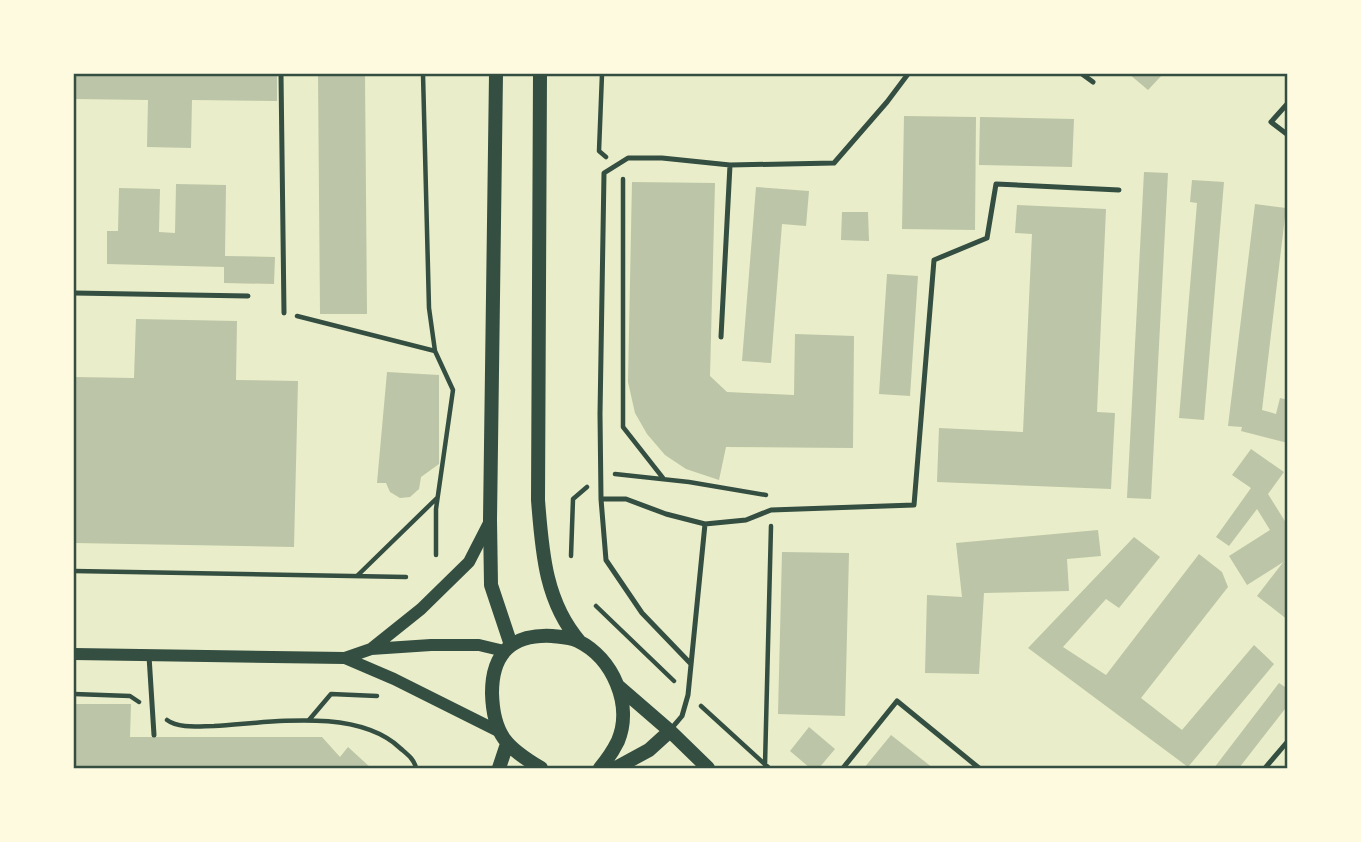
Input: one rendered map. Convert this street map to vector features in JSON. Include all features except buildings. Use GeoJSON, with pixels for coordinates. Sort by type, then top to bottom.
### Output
{"type":"FeatureCollection","features":[{"type":"Feature","properties":{"kind":"main road"},"geometry":{"type":"LineString","coordinates":[[496,74],[491,585],[507,648]]}},
{"type":"Feature","properties":{"kind":"main road"},"geometry":{"type":"LineString","coordinates":[[540,74],[538,500],[551,596],[563,620],[580,642],[605,663],[618,686],[622,705],[621,729],[618,741],[600,768]]}},
{"type":"Feature","properties":{"kind":"main road"},"geometry":{"type":"LineString","coordinates":[[541,768],[522,757],[507,744],[498,731],[493,708],[493,673],[507,648],[533,637],[568,638],[580,642]]}},
{"type":"Feature","properties":{"kind":"main road"},"geometry":{"type":"LineString","coordinates":[[618,686],[708,768]]}},
{"type":"Feature","properties":{"kind":"main road"},"geometry":{"type":"LineString","coordinates":[[616,768],[628,764],[649,750],[670,731]]}},
{"type":"Feature","properties":{"kind":"main road"},"geometry":{"type":"LineString","coordinates":[[499,768],[507,744]]}},
{"type":"Feature","properties":{"kind":"street"},"geometry":{"type":"LineString","coordinates":[[371,649],[421,609],[469,562],[490,520]]}},
{"type":"Feature","properties":{"kind":"street"},"geometry":{"type":"LineString","coordinates":[[74,654],[345,658],[371,649],[431,645],[507,648]]}},
{"type":"Feature","properties":{"kind":"street"},"geometry":{"type":"LineString","coordinates":[[345,658],[394,679],[498,731]]}},
{"type":"Feature","properties":{"kind":"lane"},"geometry":{"type":"LineString","coordinates":[[281,74],[284,313]]}},
{"type":"Feature","properties":{"kind":"lane"},"geometry":{"type":"LineString","coordinates":[[691,664],[642,613],[606,560],[601,499],[603,473],[600,414],[604,173],[628,159],[662,158],[730,165],[834,163],[908,74]]}},
{"type":"Feature","properties":{"kind":"lane"},"geometry":{"type":"LineString","coordinates":[[1082,74],[1093,82]]}},
{"type":"Feature","properties":{"kind":"lane"},"geometry":{"type":"LineString","coordinates":[[1287,103],[1272,122],[1287,135]]}},
{"type":"Feature","properties":{"kind":"lane"},"geometry":{"type":"LineString","coordinates":[[721,337],[730,165]]}},
{"type":"Feature","properties":{"kind":"lane"},"geometry":{"type":"LineString","coordinates":[[601,499],[626,499],[666,514],[705,524],[746,520],[771,510],[914,505],[934,260],[987,238],[996,184],[1119,190]]}},
{"type":"Feature","properties":{"kind":"lane"},"geometry":{"type":"LineString","coordinates":[[74,293],[248,296]]}},
{"type":"Feature","properties":{"kind":"lane"},"geometry":{"type":"LineString","coordinates":[[670,731],[686,706],[705,524]]}},
{"type":"Feature","properties":{"kind":"lane"},"geometry":{"type":"LineString","coordinates":[[149,656],[154,735]]}},
{"type":"Feature","properties":{"kind":"lane"},"geometry":{"type":"LineString","coordinates":[[843,768],[897,701],[979,768]]}},
{"type":"Feature","properties":{"kind":"lane"},"geometry":{"type":"LineString","coordinates":[[1265,768],[1287,741]]}},
{"type":"Feature","properties":{"kind":"path"},"geometry":{"type":"LineString","coordinates":[[424,74],[429,308],[435,351],[453,390],[438,497],[436,555]]}},
{"type":"Feature","properties":{"kind":"path"},"geometry":{"type":"LineString","coordinates":[[601,74],[599,151],[617,165]]}},
{"type":"Feature","properties":{"kind":"path"},"geometry":{"type":"LineString","coordinates":[[623,185],[623,427],[664,479]]}},
{"type":"Feature","properties":{"kind":"path"},"geometry":{"type":"LineString","coordinates":[[284,313],[435,351]]}},
{"type":"Feature","properties":{"kind":"path"},"geometry":{"type":"LineString","coordinates":[[571,556],[573,499],[603,473],[664,479],[772,496],[765,765]]}},
{"type":"Feature","properties":{"kind":"path"},"geometry":{"type":"LineString","coordinates":[[357,575],[438,497]]}},
{"type":"Feature","properties":{"kind":"path"},"geometry":{"type":"LineString","coordinates":[[74,571],[406,577]]}},
{"type":"Feature","properties":{"kind":"path"},"geometry":{"type":"LineString","coordinates":[[596,606],[628,637]]}},
{"type":"Feature","properties":{"kind":"path"},"geometry":{"type":"LineString","coordinates":[[74,694],[130,696],[172,724],[199,726],[309,720],[365,727],[388,736],[414,761],[416,768]]}},
{"type":"Feature","properties":{"kind":"path"},"geometry":{"type":"LineString","coordinates":[[309,720],[331,694],[377,696]]}}]}
